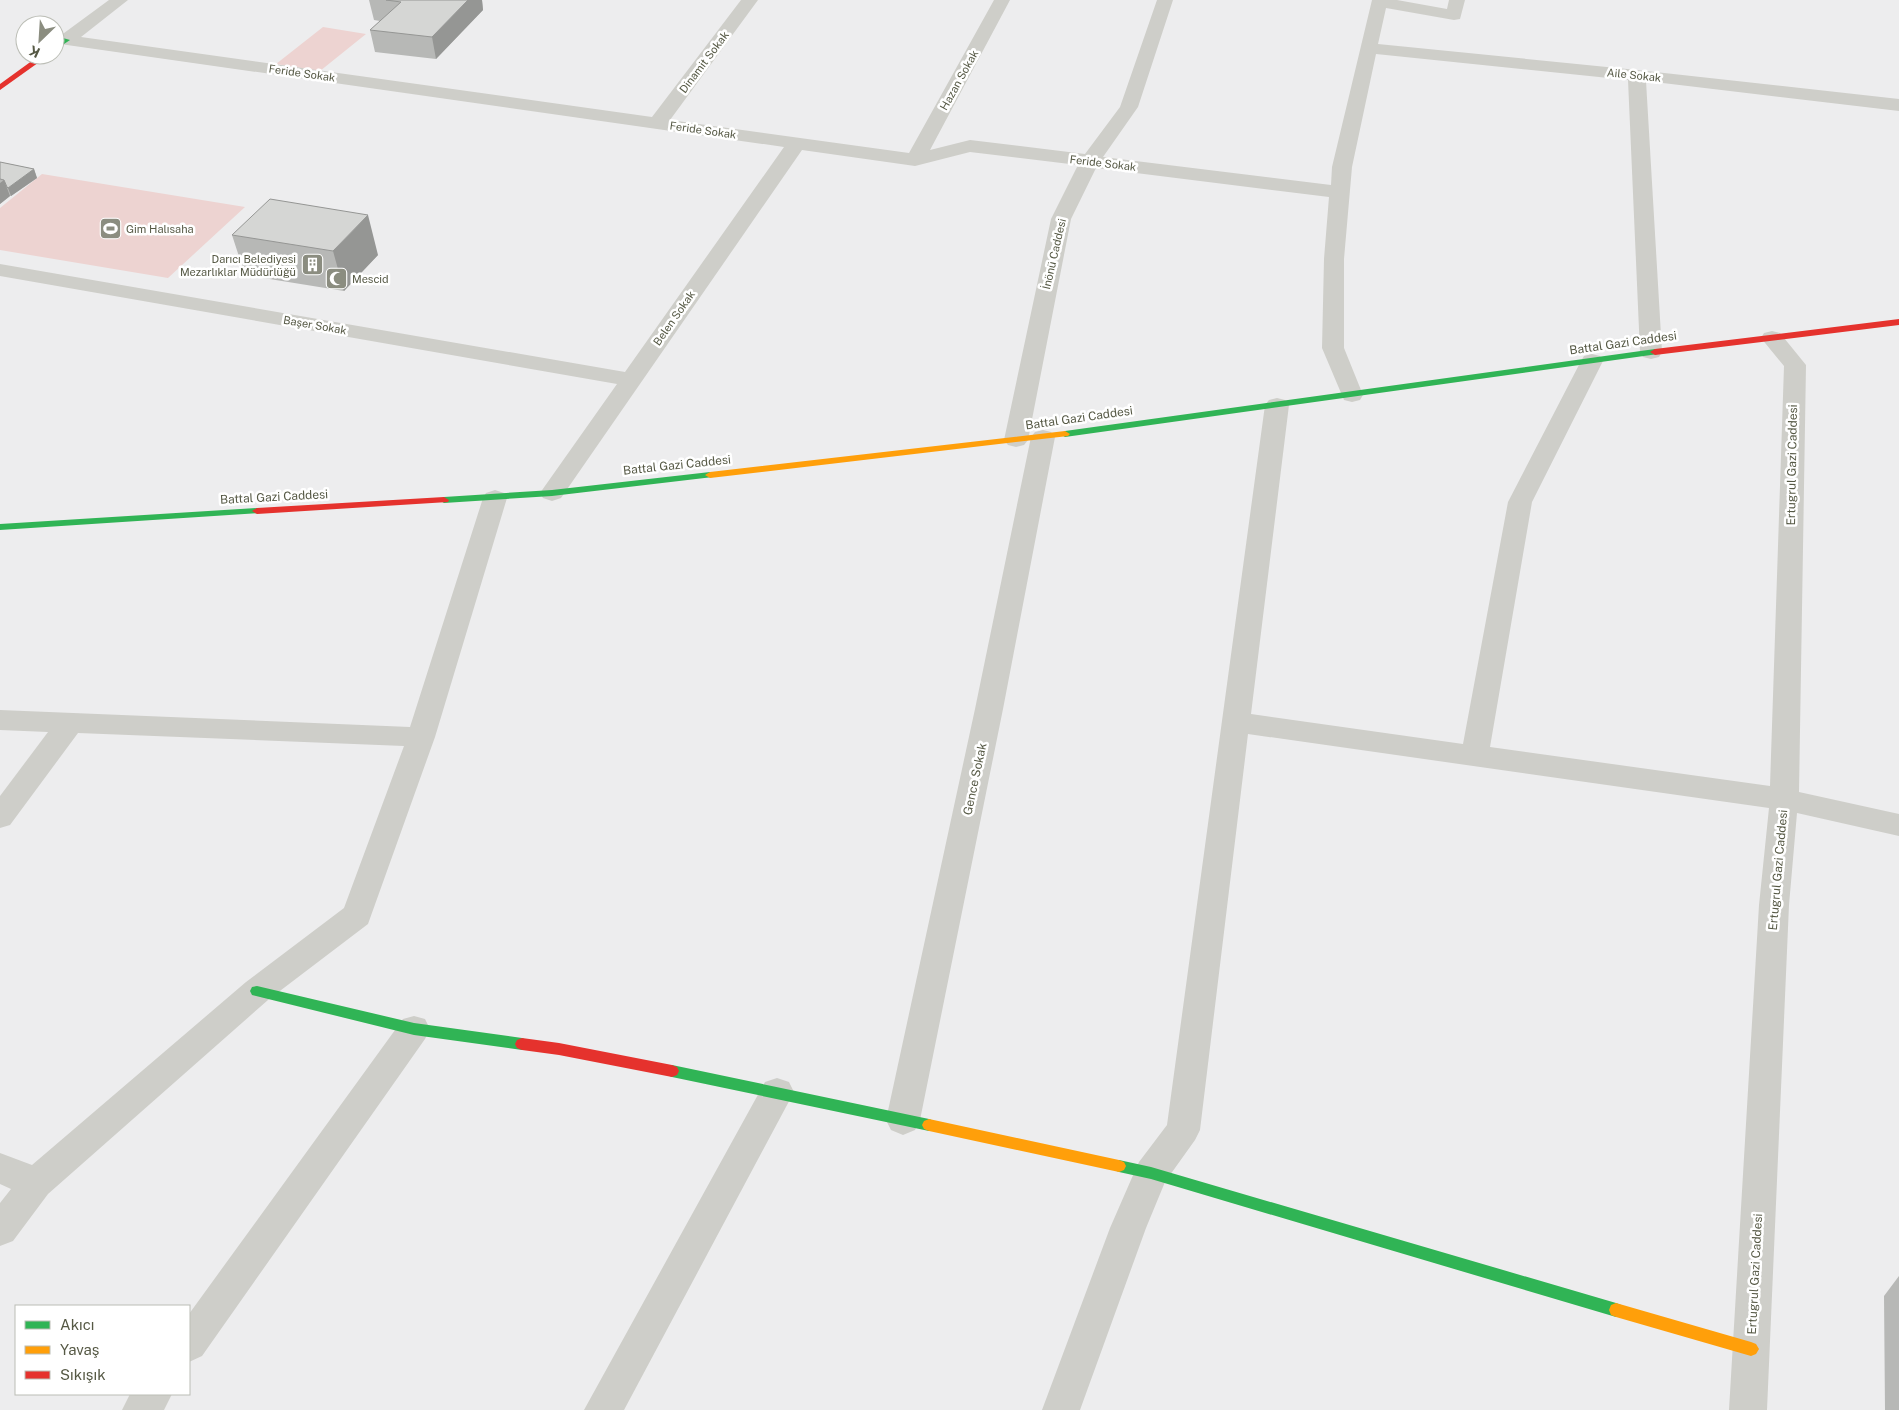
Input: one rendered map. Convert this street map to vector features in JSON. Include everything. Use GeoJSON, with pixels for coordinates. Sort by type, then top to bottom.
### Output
{"type":"FeatureCollection","features":[{"type":"Feature","properties":{"kind":"street"},"geometry":{"type":"LineString","coordinates":[[89,0],[117,2]]}},
{"type":"Feature","properties":{"kind":"street","name":"Dinamit Sokak"},"geometry":{"type":"LineString","coordinates":[[657,124],[750,0]]}},
{"type":"Feature","properties":{"kind":"street","name":"Hazan Sokak"},"geometry":{"type":"LineString","coordinates":[[915,160],[1002,0]]}},
{"type":"Feature","properties":{"kind":"street","name":"İnönü Caddesi"},"geometry":{"type":"LineString","coordinates":[[1029,438],[1060,219],[1090,161],[1129,107],[1164,0]]}},
{"type":"Feature","properties":{"kind":"street"},"geometry":{"type":"LineString","coordinates":[[1353,395],[1333,348],[1334,259],[1342,167],[1369,48],[1369,1],[1454,14],[1457,0]]}},
{"type":"Feature","properties":{"kind":"street"},"geometry":{"type":"LineString","coordinates":[[65,40],[117,2]]}},
{"type":"Feature","properties":{"kind":"street","name":"Feride Sokak"},"geometry":{"type":"LineString","coordinates":[[65,45],[915,160],[970,146],[1340,192]]}},
{"type":"Feature","properties":{"kind":"street","name":"Aile Sokak"},"geometry":{"type":"LineString","coordinates":[[1369,48],[1637,75],[1899,105]]}},
{"type":"Feature","properties":{"kind":"street"},"geometry":{"type":"LineString","coordinates":[[0,88],[31,65]]}},
{"type":"Feature","properties":{"kind":"street"},"geometry":{"type":"LineString","coordinates":[[1637,75],[1651,352]]}},
{"type":"Feature","properties":{"kind":"street","name":"Belen Sokak"},"geometry":{"type":"LineString","coordinates":[[552,493],[797,143]]}},
{"type":"Feature","properties":{"kind":"street","name":"Başer Sokak"},"geometry":{"type":"LineString","coordinates":[[0,270],[630,380]]}},
{"type":"Feature","properties":{"kind":"street","name":"Battal Gazi Caddesi"},"geometry":{"type":"LineString","coordinates":[[0,528],[552,493],[1029,438],[1353,395],[1651,352],[1899,322]]}},
{"type":"Feature","properties":{"kind":"street","name":"Ertugrul Gazi Caddesi"},"geometry":{"type":"LineString","coordinates":[[1748,1410],[1774,905],[1784,799],[1795,365],[1772,338]]}},
{"type":"Feature","properties":{"kind":"street"},"geometry":{"type":"LineString","coordinates":[[1475,756],[1520,502],[1592,361]]}},
{"type":"Feature","properties":{"kind":"street"},"geometry":{"type":"LineString","coordinates":[[1061,1410],[1128,1228],[1151,1173],[1183,1130],[1277,405]]}},
{"type":"Feature","properties":{"kind":"street","name":"Gence Sokak"},"geometry":{"type":"LineString","coordinates":[[903,1120],[989,709],[1029,438]]}},
{"type":"Feature","properties":{"kind":"street"},"geometry":{"type":"LineString","coordinates":[[0,1230],[36,1183],[257,991],[357,915],[421,738],[495,498]]}},
{"type":"Feature","properties":{"kind":"street"},"geometry":{"type":"LineString","coordinates":[[0,720],[421,738]]}},
{"type":"Feature","properties":{"kind":"street"},"geometry":{"type":"LineString","coordinates":[[1236,722],[1784,799],[1899,825]]}},
{"type":"Feature","properties":{"kind":"street"},"geometry":{"type":"LineString","coordinates":[[0,818],[70,723]]}},
{"type":"Feature","properties":{"kind":"street"},"geometry":{"type":"LineString","coordinates":[[257,991],[414,1029],[559,1049],[778,1092],[1151,1173],[1751,1349]]}},
{"type":"Feature","properties":{"kind":"street"},"geometry":{"type":"LineString","coordinates":[[190,1343],[414,1029]]}},
{"type":"Feature","properties":{"kind":"street"},"geometry":{"type":"LineString","coordinates":[[604,1410],[778,1092]]}},
{"type":"Feature","properties":{"kind":"street"},"geometry":{"type":"LineString","coordinates":[[0,1168],[36,1183]]}},
{"type":"Feature","properties":{"kind":"street"},"geometry":{"type":"LineString","coordinates":[[141,1410],[152,1395]]}},
{"type":"Feature","properties":{"kind":"shaded area"},"geometry":{"type":"Polygon","coordinates":[[[323,27],[366,34],[320,71],[276,64],[323,27]]]}},
{"type":"Feature","properties":{"kind":"shaded area","name":"Gim Halısaha"},"geometry":{"type":"Polygon","coordinates":[[[42,174],[245,207],[168,278],[0,250],[0,208],[42,174]]]}},
{"type":"Feature","properties":{"kind":"building"},"geometry":{"type":"Polygon","coordinates":[[[386,0],[468,0],[432,37],[370,30],[401,2],[386,0]]]}},
{"type":"Feature","properties":{"kind":"building"},"geometry":{"type":"Polygon","coordinates":[[[0,162],[34,169],[8,188],[4,180],[0,179],[0,162]]]}},
{"type":"Feature","properties":{"kind":"building"},"geometry":{"type":"Polygon","coordinates":[[[270,199],[368,215],[333,251],[232,235],[270,199]]]}},
{"type":"Feature","properties":{"kind":"traffic: fast"},"geometry":{"type":"LineString","coordinates":[[1352,395],[1655,352]]}},
{"type":"Feature","properties":{"kind":"traffic: fast"},"geometry":{"type":"LineString","coordinates":[[1065,434],[1353,395]]}},
{"type":"Feature","properties":{"kind":"traffic: fast"},"geometry":{"type":"LineString","coordinates":[[444,500],[552,493],[710,475]]}},
{"type":"Feature","properties":{"kind":"traffic: fast"},"geometry":{"type":"LineString","coordinates":[[0,527],[257,511]]}},
{"type":"Feature","properties":{"kind":"traffic: fast"},"geometry":{"type":"LineString","coordinates":[[257,991],[414,1029],[522,1044]]}},
{"type":"Feature","properties":{"kind":"traffic: fast"},"geometry":{"type":"LineString","coordinates":[[672,1071],[929,1125]]}},
{"type":"Feature","properties":{"kind":"traffic: fast"},"geometry":{"type":"LineString","coordinates":[[1119,1166],[1151,1173],[1616,1310]]}},
{"type":"Feature","properties":{"kind":"traffic: slow"},"geometry":{"type":"LineString","coordinates":[[710,475],[1065,434]]}},
{"type":"Feature","properties":{"kind":"traffic: slow"},"geometry":{"type":"LineString","coordinates":[[929,1125],[1119,1166]]}},
{"type":"Feature","properties":{"kind":"traffic: slow"},"geometry":{"type":"LineString","coordinates":[[1616,1310],[1751,1349]]}},
{"type":"Feature","properties":{"kind":"traffic: jam"},"geometry":{"type":"LineString","coordinates":[[0,88],[31,65]]}},
{"type":"Feature","properties":{"kind":"traffic: jam"},"geometry":{"type":"LineString","coordinates":[[1655,352],[1899,322]]}},
{"type":"Feature","properties":{"kind":"traffic: jam"},"geometry":{"type":"LineString","coordinates":[[257,511],[444,500]]}},
{"type":"Feature","properties":{"kind":"traffic: jam"},"geometry":{"type":"LineString","coordinates":[[522,1044],[559,1049],[672,1071]]}},
{"type":"Feature","properties":{"kind":"place","name":"Gim Halısaha"},"geometry":{"type":"Point","coordinates":[110,229]}},
{"type":"Feature","properties":{"kind":"place","name":"Darıcı Belediyesi Mezarlıklar Müdürlüğü"},"geometry":{"type":"Point","coordinates":[312,265]}},
{"type":"Feature","properties":{"kind":"place","name":"Mescid"},"geometry":{"type":"Point","coordinates":[336,279]}}]}
